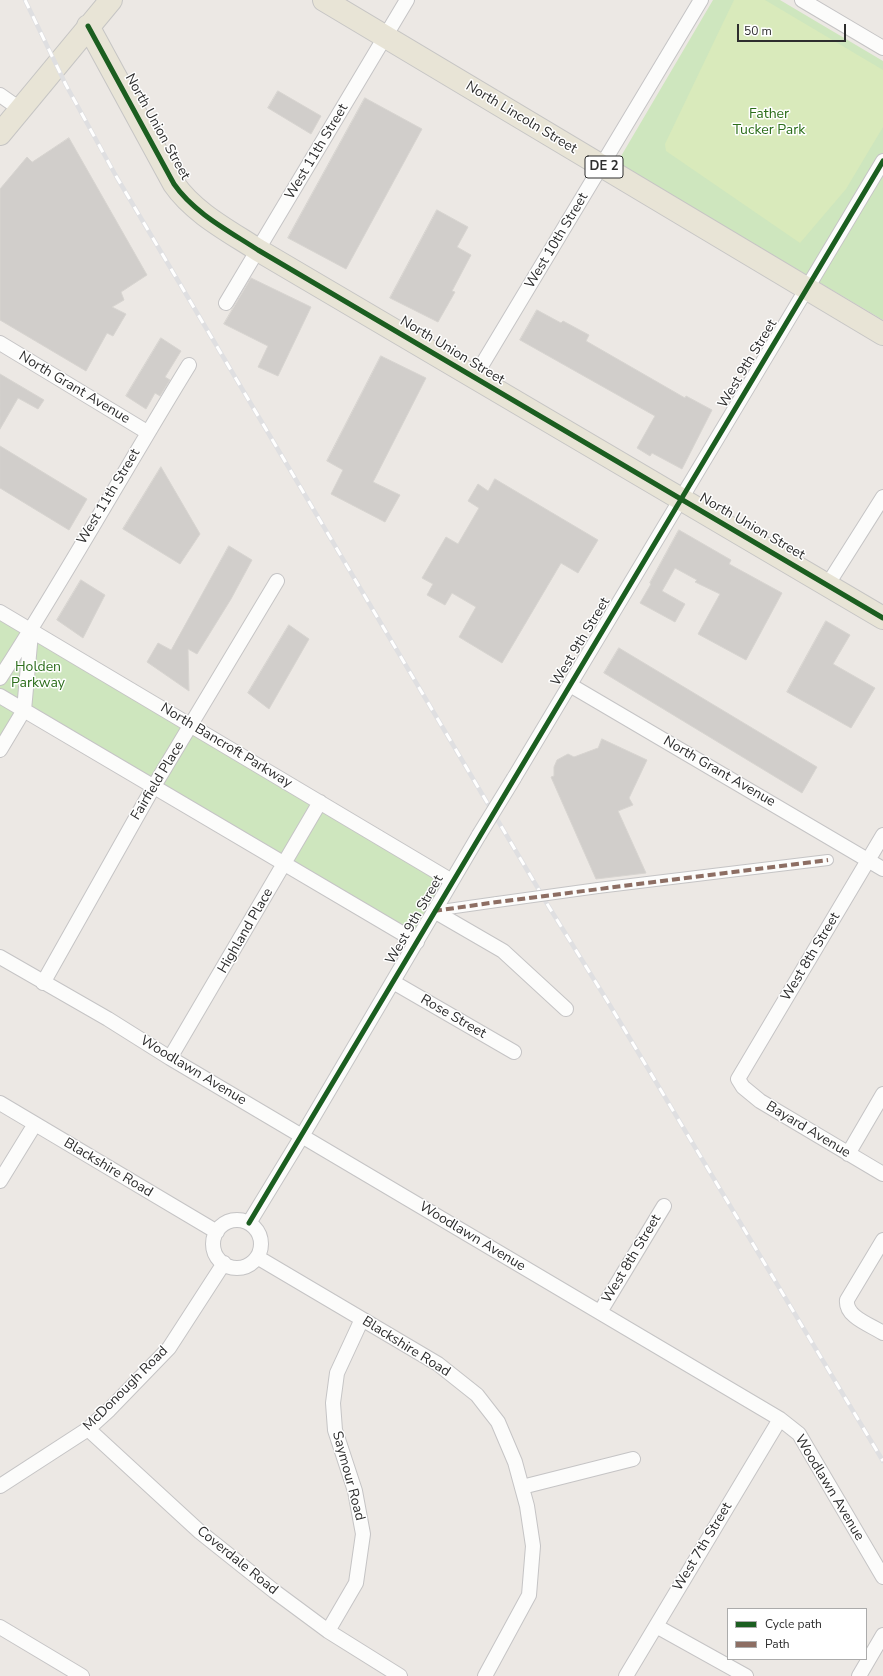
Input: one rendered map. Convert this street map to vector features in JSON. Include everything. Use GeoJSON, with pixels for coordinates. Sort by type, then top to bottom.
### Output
{"type":"FeatureCollection","features":[{"type":"Feature","properties":{"kind":"main road"},"geometry":{"type":"LineString","coordinates":[[0,134],[111,0]]}},
{"type":"Feature","properties":{"kind":"main road","name":"North Lincoln Street"},"geometry":{"type":"LineString","coordinates":[[324,0],[883,334]]}},
{"type":"Feature","properties":{"kind":"main road","name":"North Union Street"},"geometry":{"type":"LineString","coordinates":[[88,26],[166,171],[180,193],[203,213],[258,250],[680,500],[828,584],[883,618]]}},
{"type":"Feature","properties":{"kind":"street","name":"West 11th Street"},"geometry":{"type":"LineString","coordinates":[[226,303],[408,0]]}},
{"type":"Feature","properties":{"kind":"street","name":"West 10th Street"},"geometry":{"type":"LineString","coordinates":[[474,378],[701,0]]}},
{"type":"Feature","properties":{"kind":"street"},"geometry":{"type":"LineString","coordinates":[[802,0],[883,48]]}},
{"type":"Feature","properties":{"kind":"street"},"geometry":{"type":"LineString","coordinates":[[0,95],[20,109]]}},
{"type":"Feature","properties":{"kind":"street","name":"West 9th Street"},"geometry":{"type":"LineString","coordinates":[[302,1136],[479,835],[883,161]]}},
{"type":"Feature","properties":{"kind":"street","name":"North Grant Avenue"},"geometry":{"type":"LineString","coordinates":[[0,343],[147,432]]}},
{"type":"Feature","properties":{"kind":"street","name":"West 11th Street"},"geometry":{"type":"LineString","coordinates":[[0,678],[31,630],[147,432],[189,365]]}},
{"type":"Feature","properties":{"kind":"street"},"geometry":{"type":"LineString","coordinates":[[828,584],[883,497]]}},
{"type":"Feature","properties":{"kind":"street","name":"Fairfield Place"},"geometry":{"type":"LineString","coordinates":[[43,983],[154,786],[192,726],[278,580]]}},
{"type":"Feature","properties":{"kind":"street","name":"North Bancroft Parkway"},"geometry":{"type":"LineString","coordinates":[[0,612],[452,881]]}},
{"type":"Feature","properties":{"kind":"street","name":"West 11th Street"},"geometry":{"type":"LineString","coordinates":[[0,750],[24,710],[31,630]]}},
{"type":"Feature","properties":{"kind":"street","name":"North Grant Avenue"},"geometry":{"type":"LineString","coordinates":[[570,685],[883,869]]}},
{"type":"Feature","properties":{"kind":"street"},"geometry":{"type":"LineString","coordinates":[[0,696],[417,942]]}},
{"type":"Feature","properties":{"kind":"street","name":"Highland Place"},"geometry":{"type":"LineString","coordinates":[[170,1058],[320,802]]}},
{"type":"Feature","properties":{"kind":"street","name":"West 8th Street"},"geometry":{"type":"LineString","coordinates":[[738,1079],[882,838]]}},
{"type":"Feature","properties":{"kind":"street"},"geometry":{"type":"LineString","coordinates":[[434,911],[598,888],[828,860]]}},
{"type":"Feature","properties":{"kind":"street"},"geometry":{"type":"LineString","coordinates":[[434,911],[503,951],[566,1009]]}},
{"type":"Feature","properties":{"kind":"street","name":"Woodlawn Avenue"},"geometry":{"type":"LineString","coordinates":[[0,957],[108,1019],[170,1058],[780,1419],[799,1434],[883,1577]]}},
{"type":"Feature","properties":{"kind":"street","name":"Rose Street"},"geometry":{"type":"LineString","coordinates":[[392,982],[514,1052]]}},
{"type":"Feature","properties":{"kind":"street","name":"Bayard Avenue"},"geometry":{"type":"LineString","coordinates":[[738,1079],[744,1087],[760,1101],[883,1174]]}},
{"type":"Feature","properties":{"kind":"street"},"geometry":{"type":"LineString","coordinates":[[848,1154],[883,1094]]}},
{"type":"Feature","properties":{"kind":"street","name":"Blackshire Road"},"geometry":{"type":"LineString","coordinates":[[0,1103],[217,1232]]}},
{"type":"Feature","properties":{"kind":"street"},"geometry":{"type":"LineString","coordinates":[[0,1180],[35,1124]]}},
{"type":"Feature","properties":{"kind":"street"},"geometry":{"type":"LineString","coordinates":[[249,1223],[302,1136]]}},
{"type":"Feature","properties":{"kind":"street","name":"West 8th Street"},"geometry":{"type":"LineString","coordinates":[[600,1312],[664,1206]]}},
{"type":"Feature","properties":{"kind":"street"},"geometry":{"type":"LineString","coordinates":[[232,1220],[241,1220],[249,1223],[257,1230],[261,1239],[261,1247],[257,1257],[249,1264],[240,1267],[232,1267],[224,1263],[214,1250],[214,1241],[217,1232],[225,1223],[232,1220]]}},
{"type":"Feature","properties":{"kind":"street"},"geometry":{"type":"LineString","coordinates":[[883,1240],[847,1300],[847,1305],[851,1314],[883,1333]]}},
{"type":"Feature","properties":{"kind":"street","name":"Blackshire Road"},"geometry":{"type":"LineString","coordinates":[[257,1257],[438,1364],[477,1395],[498,1422],[515,1462],[527,1506],[533,1546],[529,1595],[485,1676]]}},
{"type":"Feature","properties":{"kind":"street","name":"McDonough Road"},"geometry":{"type":"LineString","coordinates":[[0,1486],[88,1429],[169,1348],[224,1263]]}},
{"type":"Feature","properties":{"kind":"street","name":"Saymour Road"},"geometry":{"type":"LineString","coordinates":[[328,1631],[356,1583],[363,1534],[355,1491],[335,1430],[333,1403],[337,1373],[362,1319]]}},
{"type":"Feature","properties":{"kind":"street","name":"West 7th Street"},"geometry":{"type":"LineString","coordinates":[[626,1676],[780,1419]]}},
{"type":"Feature","properties":{"kind":"street","name":"Coverdale Road"},"geometry":{"type":"LineString","coordinates":[[88,1429],[200,1532],[274,1591],[328,1631],[400,1676]]}},
{"type":"Feature","properties":{"kind":"street"},"geometry":{"type":"LineString","coordinates":[[522,1487],[634,1459]]}},
{"type":"Feature","properties":{"kind":"street"},"geometry":{"type":"LineString","coordinates":[[656,1626],[746,1676]]}},
{"type":"Feature","properties":{"kind":"street"},"geometry":{"type":"LineString","coordinates":[[0,1627],[82,1676]]}},
{"type":"Feature","properties":{"kind":"street"},"geometry":{"type":"LineString","coordinates":[[859,1676],[883,1636]]}},
{"type":"Feature","properties":{"kind":"green space","name":"Father Tucker Park"},"geometry":{"type":"Polygon","coordinates":[[[713,0],[780,0],[883,61],[883,320],[617,163],[713,0]]]}},
{"type":"Feature","properties":{"kind":"green space","name":"Father Tucker Park"},"geometry":{"type":"Polygon","coordinates":[[[734,0],[765,0],[883,70],[883,127],[846,189],[800,243],[666,151],[665,144],[734,0]]]}},
{"type":"Feature","properties":{"kind":"green space","name":"Holden Parkway"},"geometry":{"type":"Polygon","coordinates":[[[0,612],[452,881],[417,942],[24,710],[0,750],[0,612]]]}},
{"type":"Feature","properties":{"kind":"building"},"geometry":{"type":"Polygon","coordinates":[[[278,91],[321,116],[311,134],[268,108],[278,91]]]}},
{"type":"Feature","properties":{"kind":"building"},"geometry":{"type":"Polygon","coordinates":[[[365,98],[422,129],[346,269],[288,238],[365,98]]]}},
{"type":"Feature","properties":{"kind":"building"},"geometry":{"type":"Polygon","coordinates":[[[69,138],[147,275],[121,292],[124,300],[112,307],[126,314],[113,336],[107,333],[86,371],[0,320],[0,189],[27,157],[32,162],[69,138]]]}},
{"type":"Feature","properties":{"kind":"building"},"geometry":{"type":"Polygon","coordinates":[[[437,210],[468,227],[457,247],[471,255],[452,291],[455,292],[438,322],[390,298],[437,210]]]}},
{"type":"Feature","properties":{"kind":"building"},"geometry":{"type":"Polygon","coordinates":[[[251,278],[311,307],[278,376],[258,367],[268,346],[224,324],[251,278]]]}},
{"type":"Feature","properties":{"kind":"building"},"geometry":{"type":"Polygon","coordinates":[[[537,310],[561,323],[563,321],[589,335],[586,341],[685,398],[686,396],[712,410],[682,469],[652,453],[650,456],[637,448],[655,416],[520,340],[537,310]]]}},
{"type":"Feature","properties":{"kind":"building"},"geometry":{"type":"Polygon","coordinates":[[[161,338],[181,351],[165,377],[170,380],[160,396],[155,393],[146,409],[126,396],[161,338]]]}},
{"type":"Feature","properties":{"kind":"building"},"geometry":{"type":"Polygon","coordinates":[[[381,356],[426,378],[373,482],[400,495],[385,522],[331,494],[343,470],[327,461],[381,356]]]}},
{"type":"Feature","properties":{"kind":"building"},"geometry":{"type":"Polygon","coordinates":[[[0,374],[44,400],[38,409],[18,398],[0,429],[0,374]]]}},
{"type":"Feature","properties":{"kind":"building"},"geometry":{"type":"Polygon","coordinates":[[[0,446],[87,499],[69,530],[0,488],[0,446]]]}},
{"type":"Feature","properties":{"kind":"building"},"geometry":{"type":"Polygon","coordinates":[[[161,467],[200,534],[180,564],[123,529],[161,467]]]}},
{"type":"Feature","properties":{"kind":"building"},"geometry":{"type":"Polygon","coordinates":[[[495,479],[598,540],[578,573],[561,563],[502,663],[459,637],[476,607],[452,593],[445,605],[427,595],[433,584],[422,578],[446,537],[458,544],[479,508],[468,501],[478,484],[488,491],[495,479]]]}},
{"type":"Feature","properties":{"kind":"building"},"geometry":{"type":"Polygon","coordinates":[[[679,530],[731,560],[729,564],[782,593],[746,660],[698,634],[720,594],[695,582],[697,580],[675,568],[662,591],[685,604],[675,622],[640,603],[679,530]]]}},
{"type":"Feature","properties":{"kind":"building"},"geometry":{"type":"Polygon","coordinates":[[[229,546],[252,560],[231,599],[197,654],[188,649],[189,691],[147,662],[158,643],[171,650],[229,546]]]}},
{"type":"Feature","properties":{"kind":"building"},"geometry":{"type":"Polygon","coordinates":[[[81,580],[105,595],[83,638],[57,620],[81,580]]]}},
{"type":"Feature","properties":{"kind":"building"},"geometry":{"type":"Polygon","coordinates":[[[826,621],[850,635],[833,664],[875,688],[851,728],[787,692],[826,621]]]}},
{"type":"Feature","properties":{"kind":"building"},"geometry":{"type":"Polygon","coordinates":[[[289,625],[309,639],[269,709],[248,693],[289,625]]]}},
{"type":"Feature","properties":{"kind":"building"},"geometry":{"type":"Polygon","coordinates":[[[619,648],[817,767],[802,793],[604,673],[619,648]]]}},
{"type":"Feature","properties":{"kind":"building"},"geometry":{"type":"Polygon","coordinates":[[[602,739],[647,760],[629,798],[633,805],[618,811],[646,873],[596,879],[551,777],[554,776],[554,767],[557,760],[568,754],[574,757],[598,748],[602,739]]]}},
{"type":"Feature","properties":{"kind":"railway"},"geometry":{"type":"LineString","coordinates":[[25,0],[66,85],[116,176],[549,907],[608,1002],[883,1461]]}},
{"type":"Feature","properties":{"kind":"marked path"},"geometry":{"type":"LineString","coordinates":[[434,911],[828,860]]}},
{"type":"Feature","properties":{"kind":"cycle path"},"geometry":{"type":"LineString","coordinates":[[88,26],[174,184],[191,204],[202,213],[258,250],[883,618]]}},
{"type":"Feature","properties":{"kind":"cycle path"},"geometry":{"type":"LineString","coordinates":[[249,1223],[883,161]]}}]}
